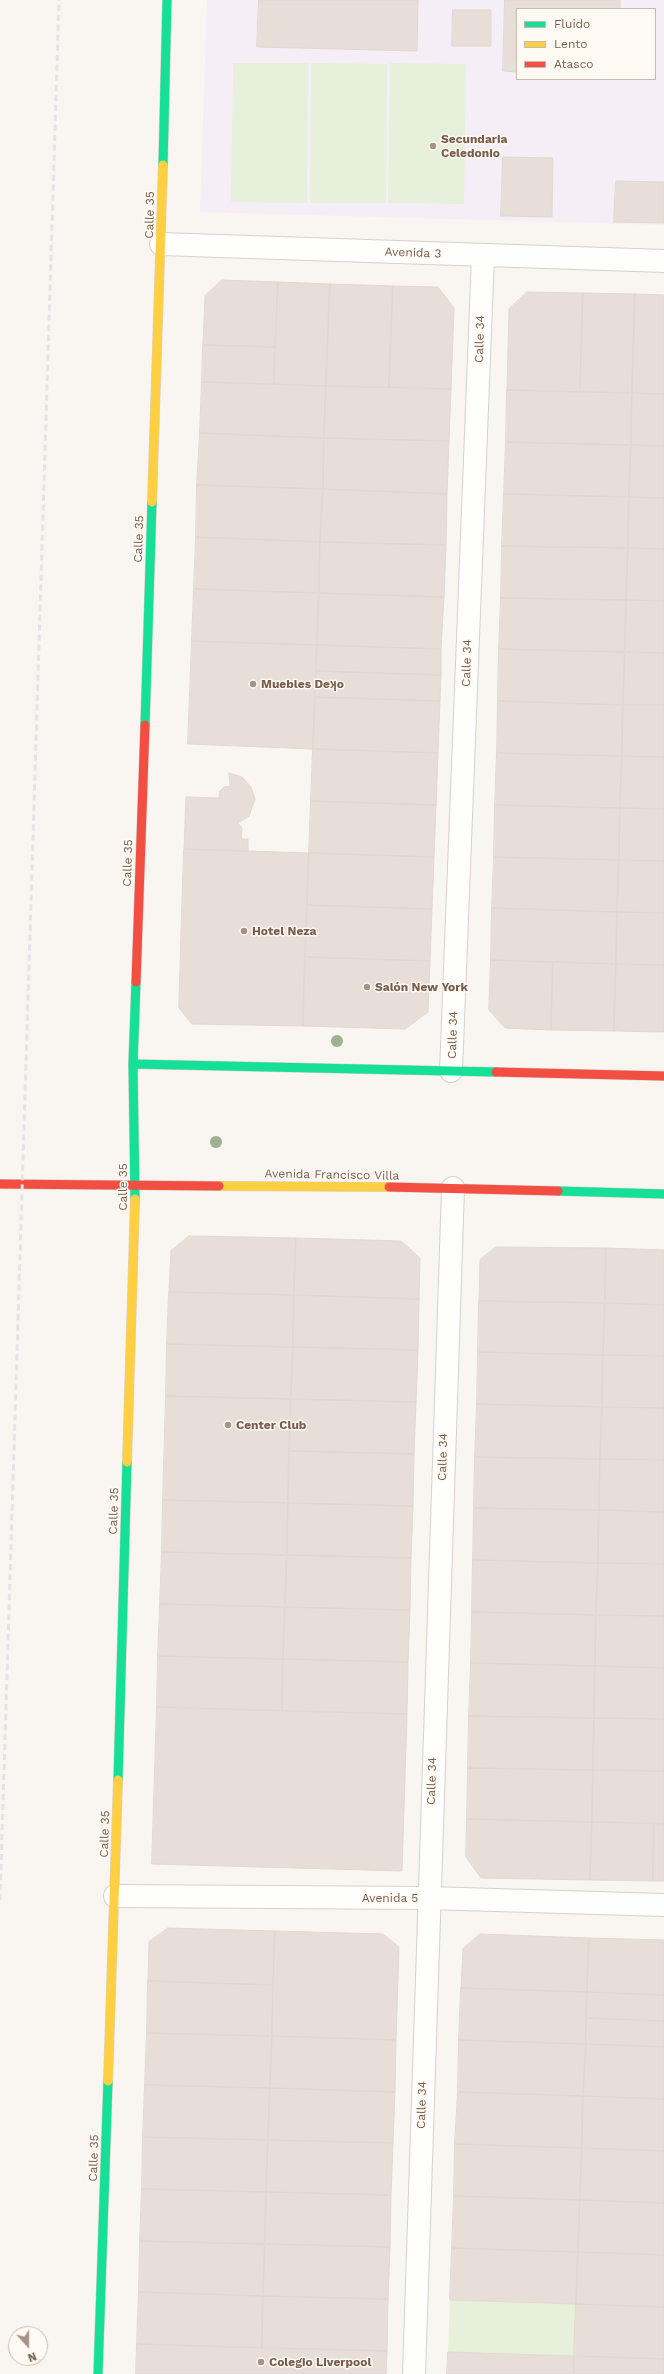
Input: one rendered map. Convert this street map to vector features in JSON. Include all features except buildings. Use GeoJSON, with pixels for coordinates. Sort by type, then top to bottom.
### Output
{"type":"FeatureCollection","features":[{"type":"Feature","properties":{"kind":"street","name":"Calle 35"},"geometry":{"type":"LineString","coordinates":[[98,2374],[115,1896],[135,1185],[133,1064],[161,244],[167,0]]}},
{"type":"Feature","properties":{"kind":"street","name":"Avenida 3"},"geometry":{"type":"LineString","coordinates":[[161,244],[664,261]]}},
{"type":"Feature","properties":{"kind":"street","name":"Calle 34"},"geometry":{"type":"LineString","coordinates":[[452,1070],[483,255]]}},
{"type":"Feature","properties":{"kind":"street"},"geometry":{"type":"LineString","coordinates":[[133,1064],[452,1070],[664,1076]]}},
{"type":"Feature","properties":{"kind":"street","name":"Avenida Francisco Villa"},"geometry":{"type":"LineString","coordinates":[[0,1184],[453,1188],[664,1194]]}},
{"type":"Feature","properties":{"kind":"street","name":"Calle 34"},"geometry":{"type":"LineString","coordinates":[[414,2374],[428,1898],[453,1188]]}},
{"type":"Feature","properties":{"kind":"street","name":"Avenida 5"},"geometry":{"type":"LineString","coordinates":[[115,1896],[428,1898],[664,1905]]}},
{"type":"Feature","properties":{"kind":"shaded area","name":"Secundaria Celedonio"},"geometry":{"type":"Polygon","coordinates":[[[207,0],[664,0],[664,225],[200,212],[207,0]]]}},
{"type":"Feature","properties":{"kind":"green space"},"geometry":{"type":"Polygon","coordinates":[[[233,63],[308,63],[307,203],[231,202],[233,63]]]}},
{"type":"Feature","properties":{"kind":"green space"},"geometry":{"type":"Polygon","coordinates":[[[311,63],[387,64],[386,203],[310,203],[311,63]]]}},
{"type":"Feature","properties":{"kind":"green space"},"geometry":{"type":"Polygon","coordinates":[[[390,63],[466,64],[464,204],[388,203],[390,63]]]}},
{"type":"Feature","properties":{"kind":"green space"},"geometry":{"type":"Polygon","coordinates":[[[450,2300],[576,2304],[574,2356],[448,2352],[450,2300]]]}},
{"type":"Feature","properties":{"kind":"railway"},"geometry":{"type":"LineString","coordinates":[[0,1900],[59,0]]}},
{"type":"Feature","properties":{"kind":"traffic: fast"},"geometry":{"type":"LineString","coordinates":[[163,165],[167,0]]}},
{"type":"Feature","properties":{"kind":"traffic: fast"},"geometry":{"type":"LineString","coordinates":[[145,725],[152,502]]}},
{"type":"Feature","properties":{"kind":"traffic: fast"},"geometry":{"type":"LineString","coordinates":[[135,1199],[133,1064],[136,982]]}},
{"type":"Feature","properties":{"kind":"traffic: fast"},"geometry":{"type":"LineString","coordinates":[[133,1064],[496,1072]]}},
{"type":"Feature","properties":{"kind":"traffic: fast"},"geometry":{"type":"LineString","coordinates":[[558,1191],[664,1194]]}},
{"type":"Feature","properties":{"kind":"traffic: fast"},"geometry":{"type":"LineString","coordinates":[[118,1780],[127,1462]]}},
{"type":"Feature","properties":{"kind":"traffic: fast"},"geometry":{"type":"LineString","coordinates":[[98,2374],[108,2081]]}},
{"type":"Feature","properties":{"kind":"traffic: slow"},"geometry":{"type":"LineString","coordinates":[[152,502],[163,165]]}},
{"type":"Feature","properties":{"kind":"traffic: slow"},"geometry":{"type":"LineString","coordinates":[[219,1186],[389,1187]]}},
{"type":"Feature","properties":{"kind":"traffic: slow"},"geometry":{"type":"LineString","coordinates":[[127,1462],[135,1199]]}},
{"type":"Feature","properties":{"kind":"traffic: slow"},"geometry":{"type":"LineString","coordinates":[[108,2081],[118,1780]]}},
{"type":"Feature","properties":{"kind":"traffic: jam"},"geometry":{"type":"LineString","coordinates":[[136,982],[145,725]]}},
{"type":"Feature","properties":{"kind":"traffic: jam"},"geometry":{"type":"LineString","coordinates":[[496,1072],[664,1076]]}},
{"type":"Feature","properties":{"kind":"traffic: jam"},"geometry":{"type":"LineString","coordinates":[[0,1184],[219,1186]]}},
{"type":"Feature","properties":{"kind":"traffic: jam"},"geometry":{"type":"LineString","coordinates":[[389,1187],[558,1191]]}},
{"type":"Feature","properties":{"kind":"place","name":"Secundaria Celedonio"},"geometry":{"type":"Point","coordinates":[433,146]}},
{"type":"Feature","properties":{"kind":"place","name":"Muebles Deʞo"},"geometry":{"type":"Point","coordinates":[253,684]}},
{"type":"Feature","properties":{"kind":"place","name":"Hotel Neza"},"geometry":{"type":"Point","coordinates":[244,931]}},
{"type":"Feature","properties":{"kind":"place","name":"Salón New York"},"geometry":{"type":"Point","coordinates":[367,987]}},
{"type":"Feature","properties":{"kind":"place","name":"Center Club"},"geometry":{"type":"Point","coordinates":[228,1425]}},
{"type":"Feature","properties":{"kind":"place","name":"Colegio Liverpool"},"geometry":{"type":"Point","coordinates":[261,2362]}}]}
